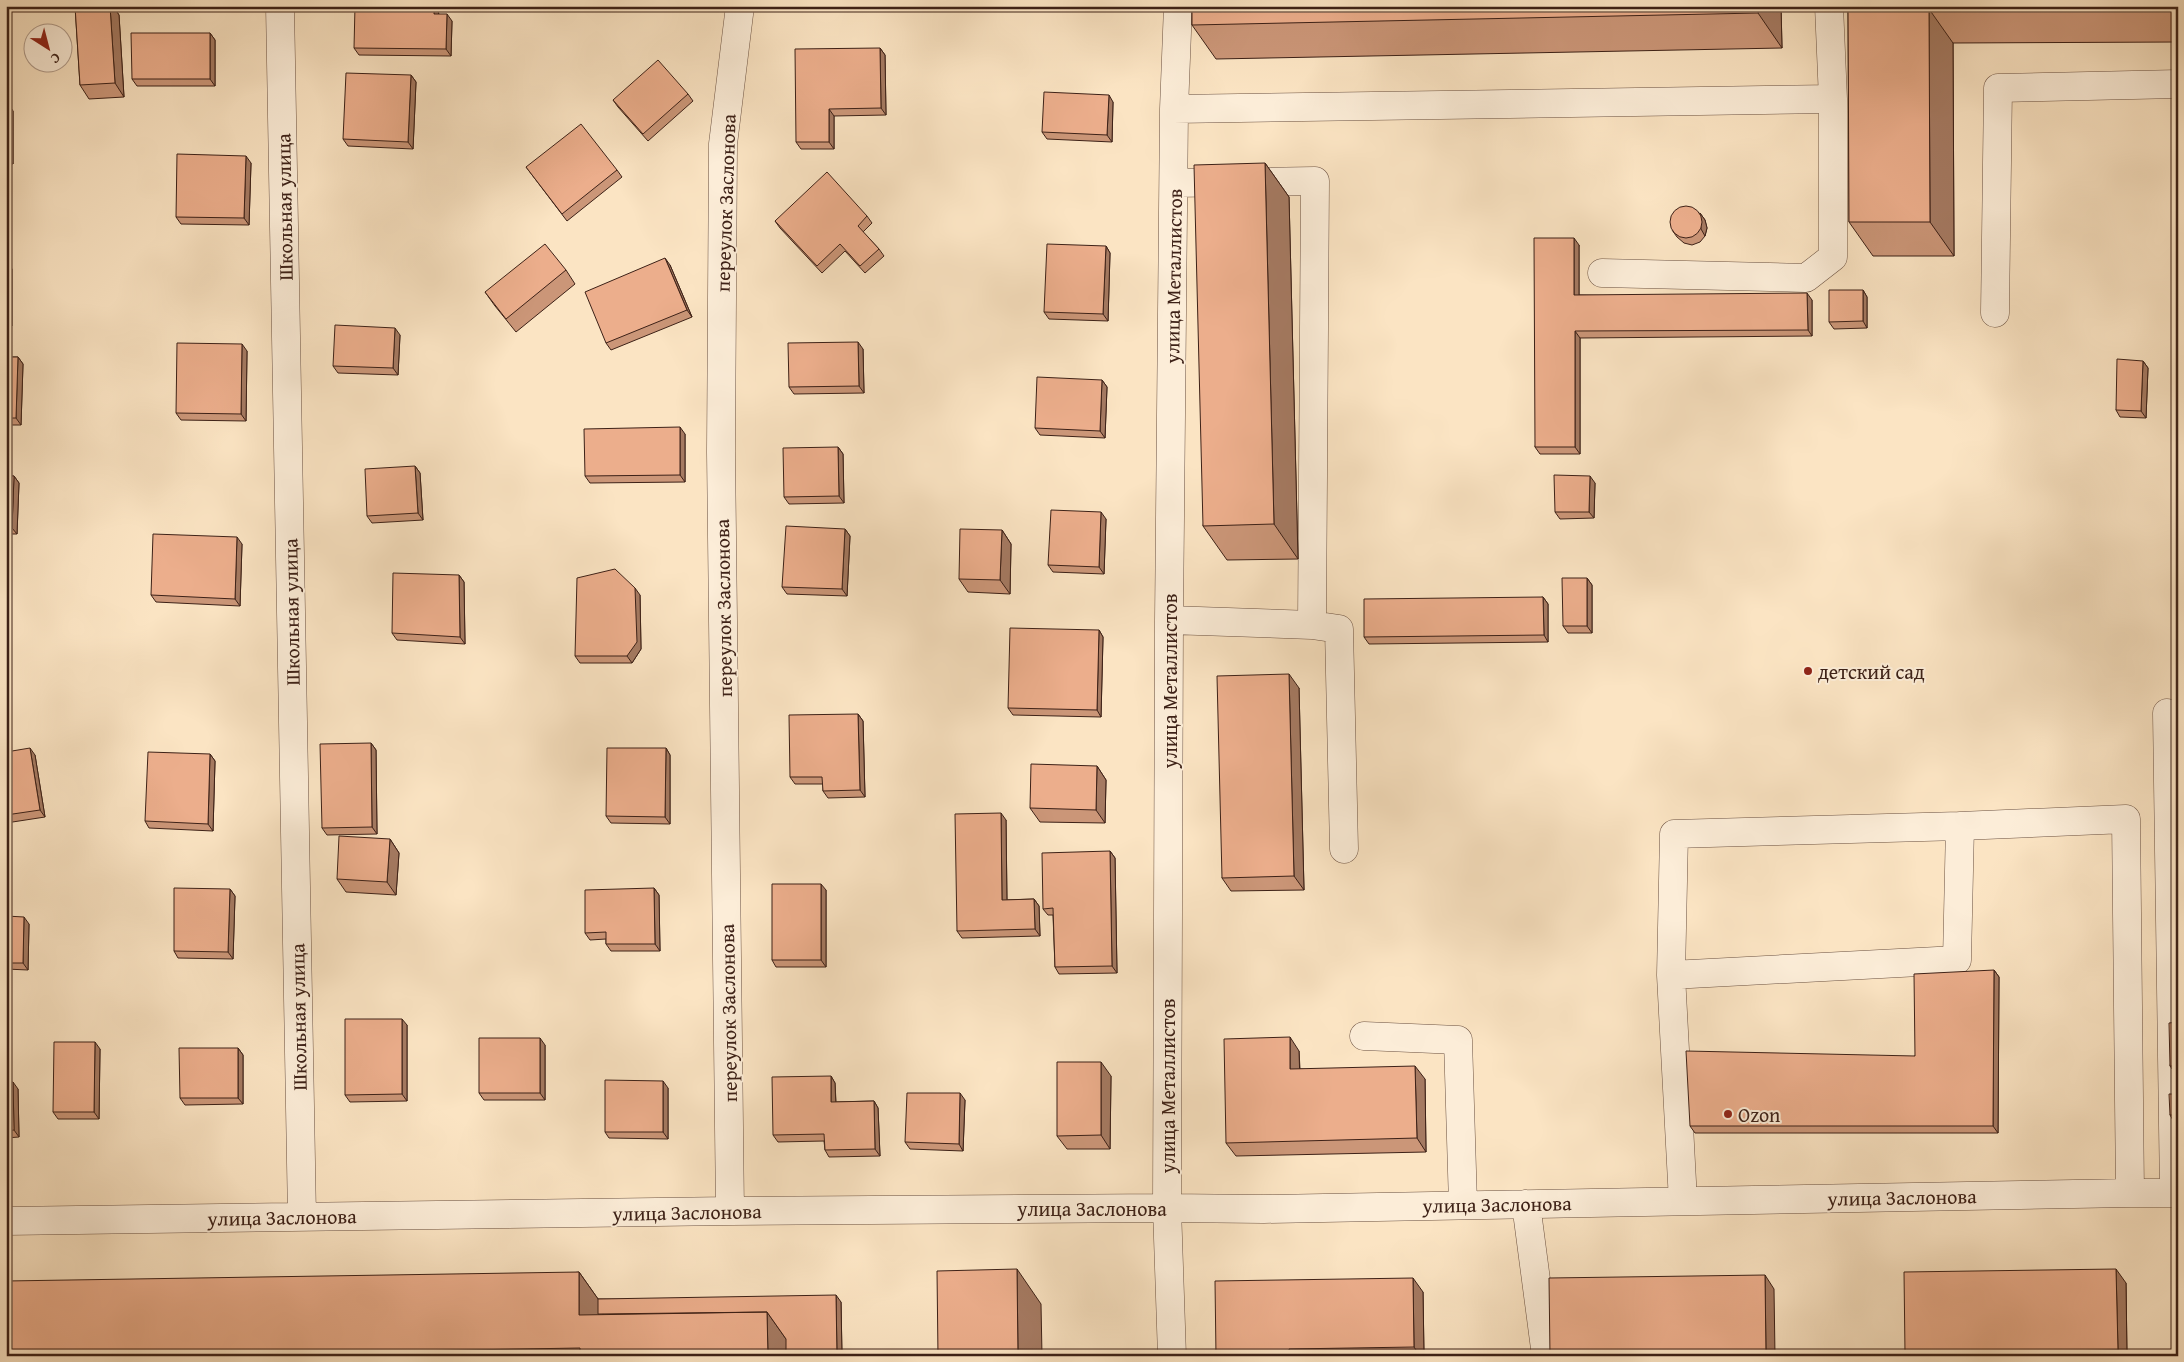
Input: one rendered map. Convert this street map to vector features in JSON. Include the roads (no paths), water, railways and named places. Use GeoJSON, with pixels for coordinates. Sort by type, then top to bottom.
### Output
{"type":"FeatureCollection","features":[{"type":"Feature","properties":{"kind":"street","name":"Школьная улица"},"geometry":{"type":"LineString","coordinates":[[280,6],[302,1217]]}},
{"type":"Feature","properties":{"kind":"street","name":"переулок Заслонова"},"geometry":{"type":"LineString","coordinates":[[730,1211],[721,472],[723,144],[740,6]]}},
{"type":"Feature","properties":{"kind":"street","name":"улица Металлистов"},"geometry":{"type":"LineString","coordinates":[[1172,1356],[1167,1208],[1169,620],[1174,109],[1178,6]]}},
{"type":"Feature","properties":{"kind":"street"},"geometry":{"type":"LineString","coordinates":[[1602,273],[1806,278],[1834,257],[1833,99],[1829,6]]}},
{"type":"Feature","properties":{"kind":"street"},"geometry":{"type":"LineString","coordinates":[[1996,313],[1998,88],[2178,84]]}},
{"type":"Feature","properties":{"kind":"street"},"geometry":{"type":"LineString","coordinates":[[1174,109],[1833,99]]}},
{"type":"Feature","properties":{"kind":"street"},"geometry":{"type":"LineString","coordinates":[[1174,183],[1316,181],[1312,625]]}},
{"type":"Feature","properties":{"kind":"street"},"geometry":{"type":"LineString","coordinates":[[1169,620],[1312,625],[1339,629],[1344,849]]}},
{"type":"Feature","properties":{"kind":"street"},"geometry":{"type":"LineString","coordinates":[[2167,713],[2176,1193]]}},
{"type":"Feature","properties":{"kind":"street"},"geometry":{"type":"LineString","coordinates":[[1683,1201],[1671,975],[1674,834],[1960,826],[2126,818],[2130,1193]]}},
{"type":"Feature","properties":{"kind":"street"},"geometry":{"type":"LineString","coordinates":[[1671,975],[1958,960],[1960,826]]}},
{"type":"Feature","properties":{"kind":"street"},"geometry":{"type":"LineString","coordinates":[[1364,1036],[1458,1040],[1463,1204]]}},
{"type":"Feature","properties":{"kind":"street","name":"улица Заслонова"},"geometry":{"type":"LineString","coordinates":[[6,1221],[730,1211],[1264,1209],[1463,1204],[2176,1193]]}},
{"type":"Feature","properties":{"kind":"street"},"geometry":{"type":"LineString","coordinates":[[1526,1204],[1546,1356]]}},
{"type":"Feature","properties":{"kind":"place","name":"детский сад"},"geometry":{"type":"Point","coordinates":[1808,671]}},
{"type":"Feature","properties":{"kind":"place","name":"Ozon"},"geometry":{"type":"Point","coordinates":[1728,1114]}}]}
